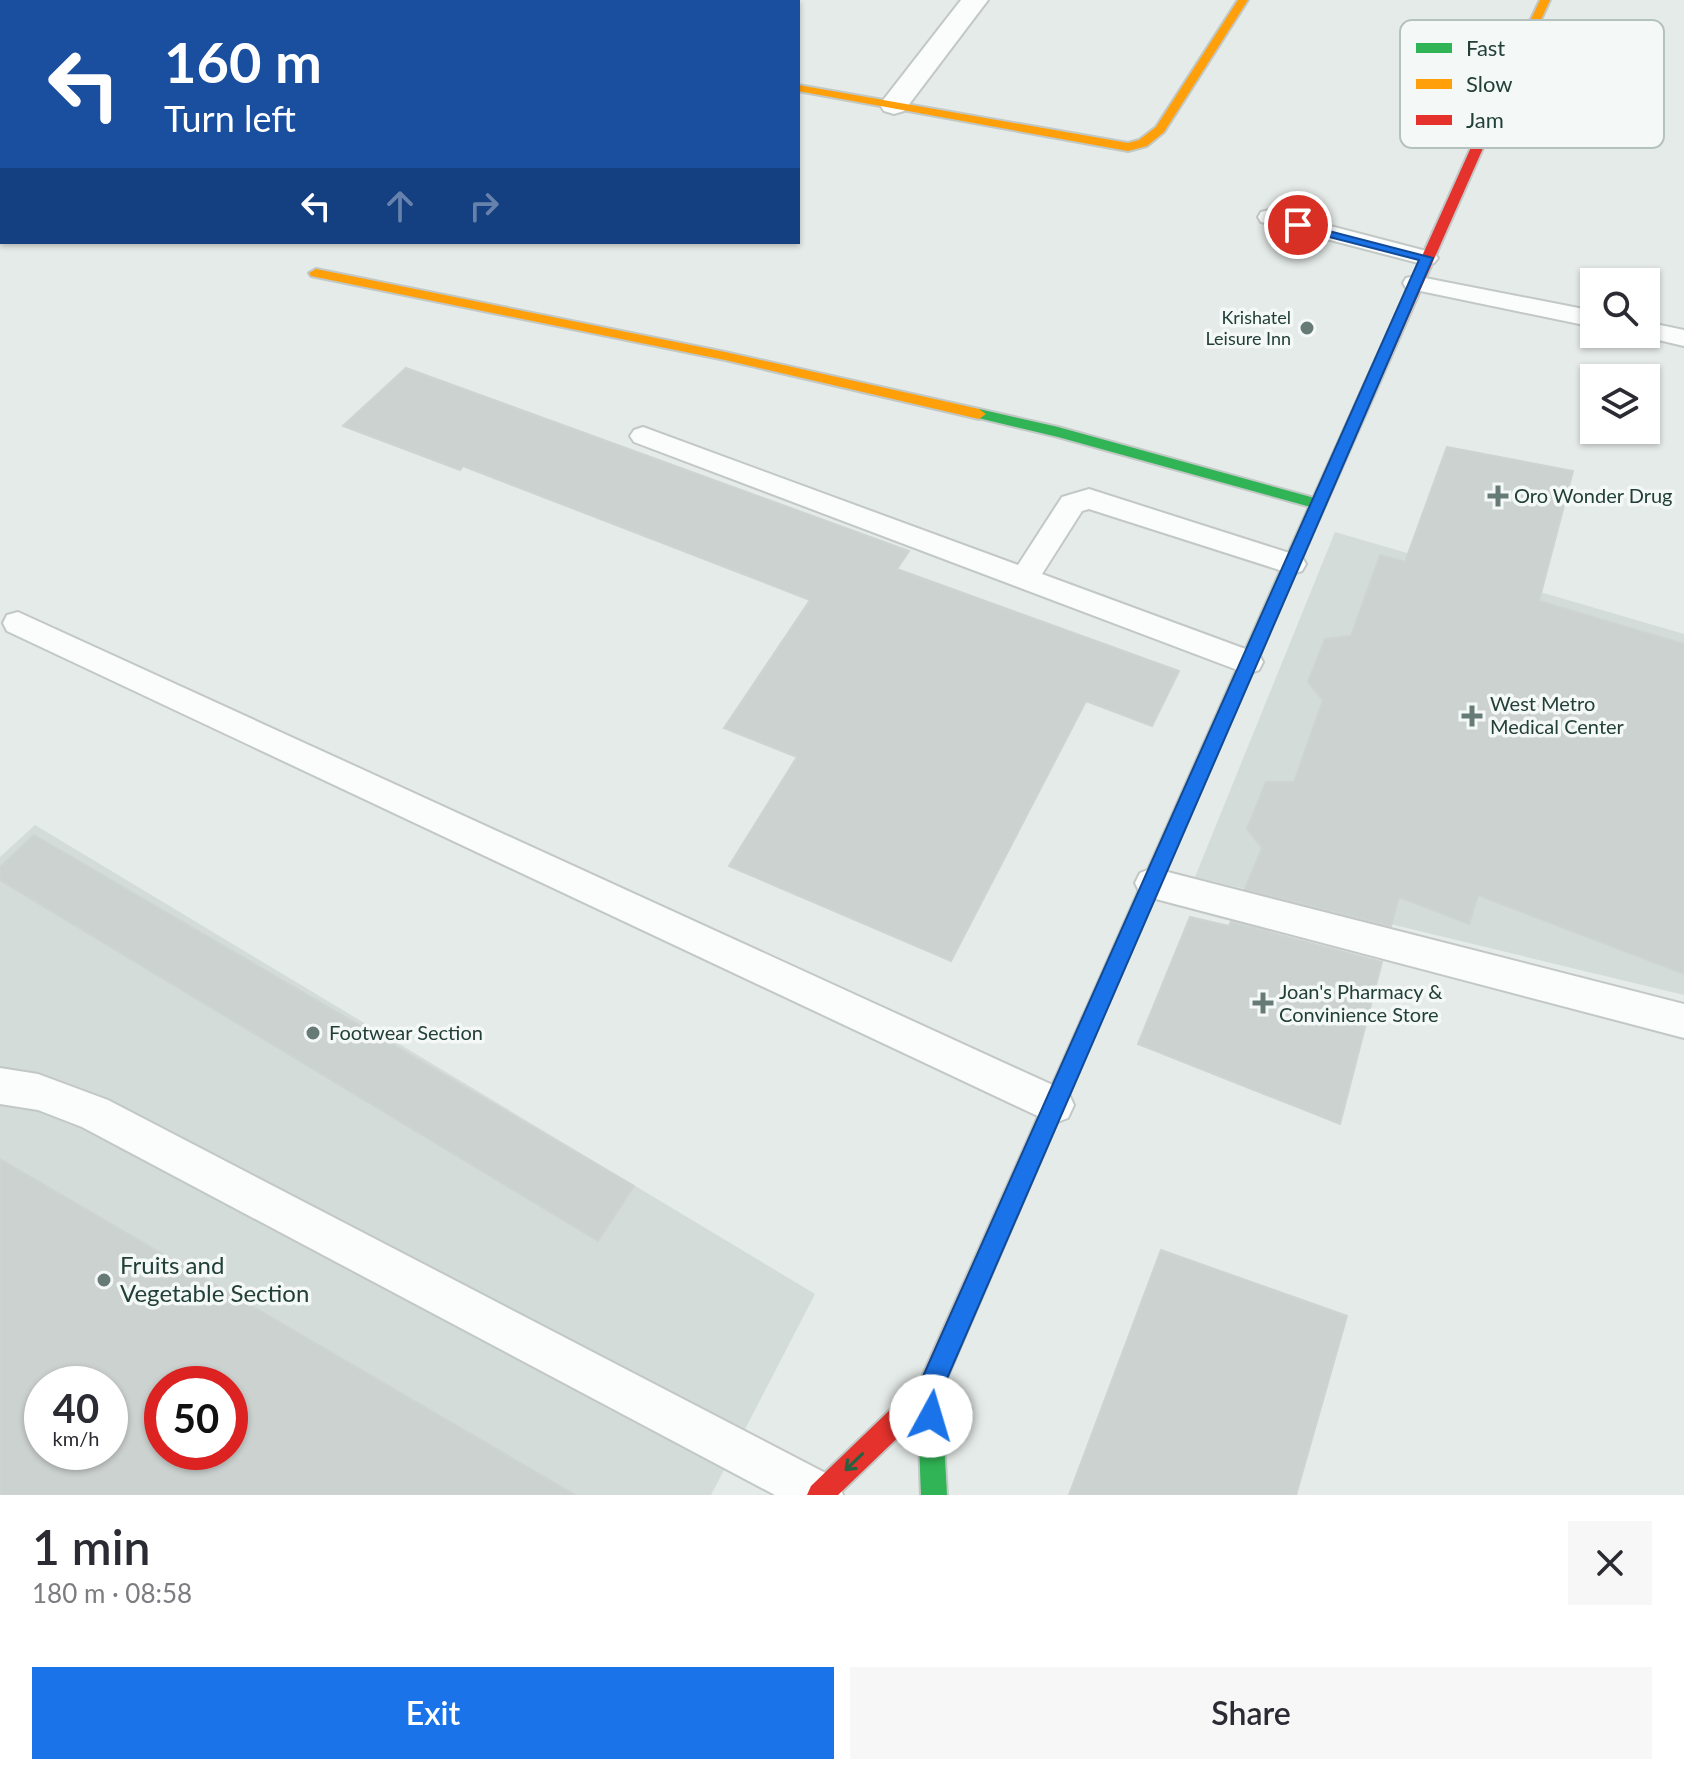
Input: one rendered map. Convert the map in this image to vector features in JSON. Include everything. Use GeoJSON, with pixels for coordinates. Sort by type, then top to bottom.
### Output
{"type":"FeatureCollection","features":[{"type":"Feature","properties":{"kind":"main road"},"geometry":{"type":"LineString","coordinates":[[800,88],[1122,148],[1136,147],[1149,141],[1160,129],[1243,0]]}},
{"type":"Feature","properties":{"kind":"main road"},"geometry":{"type":"LineString","coordinates":[[1536,20],[1545,0]]}},
{"type":"Feature","properties":{"kind":"main road"},"geometry":{"type":"LineString","coordinates":[[820,1495],[929,1390],[1477,148]]}},
{"type":"Feature","properties":{"kind":"main road"},"geometry":{"type":"LineString","coordinates":[[316,273],[725,356],[1058,432],[1318,504]]}},
{"type":"Feature","properties":{"kind":"main road"},"geometry":{"type":"LineString","coordinates":[[929,1390],[934,1495]]}},
{"type":"Feature","properties":{"kind":"street"},"geometry":{"type":"LineString","coordinates":[[894,105],[975,0]]}},
{"type":"Feature","properties":{"kind":"lane"},"geometry":{"type":"LineString","coordinates":[[1269,217],[1426,258]]}},
{"type":"Feature","properties":{"kind":"lane"},"geometry":{"type":"LineString","coordinates":[[1415,283],[1580,316]]}},
{"type":"Feature","properties":{"kind":"lane"},"geometry":{"type":"LineString","coordinates":[[1660,333],[1684,338]]}},
{"type":"Feature","properties":{"kind":"lane"},"geometry":{"type":"LineString","coordinates":[[643,436],[1248,662]]}},
{"type":"Feature","properties":{"kind":"lane"},"geometry":{"type":"LineString","coordinates":[[1023,580],[1072,504],[1089,499],[1292,564]]}},
{"type":"Feature","properties":{"kind":"lane"},"geometry":{"type":"LineString","coordinates":[[18,623],[1055,1105]]}},
{"type":"Feature","properties":{"kind":"lane"},"geometry":{"type":"LineString","coordinates":[[1152,883],[1684,1021]]}},
{"type":"Feature","properties":{"kind":"lane"},"geometry":{"type":"LineString","coordinates":[[0,1086],[38,1092],[94,1113],[820,1495]]}},
{"type":"Feature","properties":{"kind":"shaded area","name":"West Metro Medical Center"},"geometry":{"type":"Polygon","coordinates":[[[1335,532],[1684,634],[1684,995],[1195,877],[1335,532]]]}},
{"type":"Feature","properties":{"kind":"shaded area"},"geometry":{"type":"Polygon","coordinates":[[[35,825],[815,1294],[711,1495],[0,1495],[0,857],[35,825]]]}},
{"type":"Feature","properties":{"kind":"building"},"geometry":{"type":"Polygon","coordinates":[[[406,368],[909,551],[897,569],[1179,671],[1152,726],[1086,701],[951,961],[729,866],[797,757],[724,728],[810,600],[463,466],[460,470],[343,426],[406,368]]]}},
{"type":"Feature","properties":{"kind":"building","name":"West Metro Medical Center"},"geometry":{"type":"Polygon","coordinates":[[[1447,447],[1573,471],[1539,601],[1684,644],[1684,974],[1478,895],[1469,924],[1399,897],[1391,926],[1245,889],[1262,848],[1247,829],[1266,782],[1294,782],[1323,700],[1308,682],[1325,639],[1351,636],[1380,555],[1405,562],[1447,447]]]}},
{"type":"Feature","properties":{"kind":"building","name":"Footwear Section"},"geometry":{"type":"Polygon","coordinates":[[[34,835],[634,1186],[598,1241],[0,880],[0,867],[34,835]]]}},
{"type":"Feature","properties":{"kind":"building","name":"Joan's Pharmacy & Convinience Store"},"geometry":{"type":"Polygon","coordinates":[[[1190,917],[1229,926],[1231,922],[1382,962],[1340,1124],[1138,1044],[1190,917]]]}},
{"type":"Feature","properties":{"kind":"building","name":"Fruits and Vegetable Section"},"geometry":{"type":"Polygon","coordinates":[[[0,1159],[575,1495],[0,1495],[0,1159]]]}},
{"type":"Feature","properties":{"kind":"building"},"geometry":{"type":"Polygon","coordinates":[[[1161,1250],[1347,1316],[1296,1495],[1069,1495],[1161,1250]]]}},
{"type":"Feature","properties":{"kind":"traffic: fast"},"geometry":{"type":"LineString","coordinates":[[979,414],[1058,432],[1318,504]]}},
{"type":"Feature","properties":{"kind":"traffic: fast"},"geometry":{"type":"LineString","coordinates":[[1090,1023],[1290,567]]}},
{"type":"Feature","properties":{"kind":"traffic: fast"},"geometry":{"type":"LineString","coordinates":[[929,1390],[934,1495]]}},
{"type":"Feature","properties":{"kind":"traffic: slow"},"geometry":{"type":"LineString","coordinates":[[800,88],[1128,147],[1143,143],[1160,129],[1243,0]]}},
{"type":"Feature","properties":{"kind":"traffic: slow"},"geometry":{"type":"LineString","coordinates":[[1536,20],[1545,0]]}},
{"type":"Feature","properties":{"kind":"traffic: slow"},"geometry":{"type":"LineString","coordinates":[[316,273],[725,356],[979,414]]}},
{"type":"Feature","properties":{"kind":"traffic: jam"},"geometry":{"type":"LineString","coordinates":[[1290,567],[1477,148]]}},
{"type":"Feature","properties":{"kind":"traffic: jam"},"geometry":{"type":"LineString","coordinates":[[820,1495],[929,1390],[1090,1023]]}},
{"type":"Feature","properties":{"kind":"place","name":"Krishatel Leisure Inn"},"geometry":{"type":"Point","coordinates":[1307,328]}},
{"type":"Feature","properties":{"kind":"place","name":"Oro Wonder Drug"},"geometry":{"type":"Point","coordinates":[1498,496]}},
{"type":"Feature","properties":{"kind":"place","name":"West Metro Medical Center"},"geometry":{"type":"Point","coordinates":[1472,716]}},
{"type":"Feature","properties":{"kind":"place","name":"Joan's Pharmacy & Convinience Store"},"geometry":{"type":"Point","coordinates":[1263,1003]}},
{"type":"Feature","properties":{"kind":"place","name":"Footwear Section"},"geometry":{"type":"Point","coordinates":[313,1033]}},
{"type":"Feature","properties":{"kind":"place","name":"Fruits and Vegetable Section"},"geometry":{"type":"Point","coordinates":[104,1280]}},
{"type":"Feature","properties":{"kind":"route"},"geometry":{"type":"LineString","coordinates":[[931,1416],[929,1390],[1426,258],[1298,225]]}}]}
